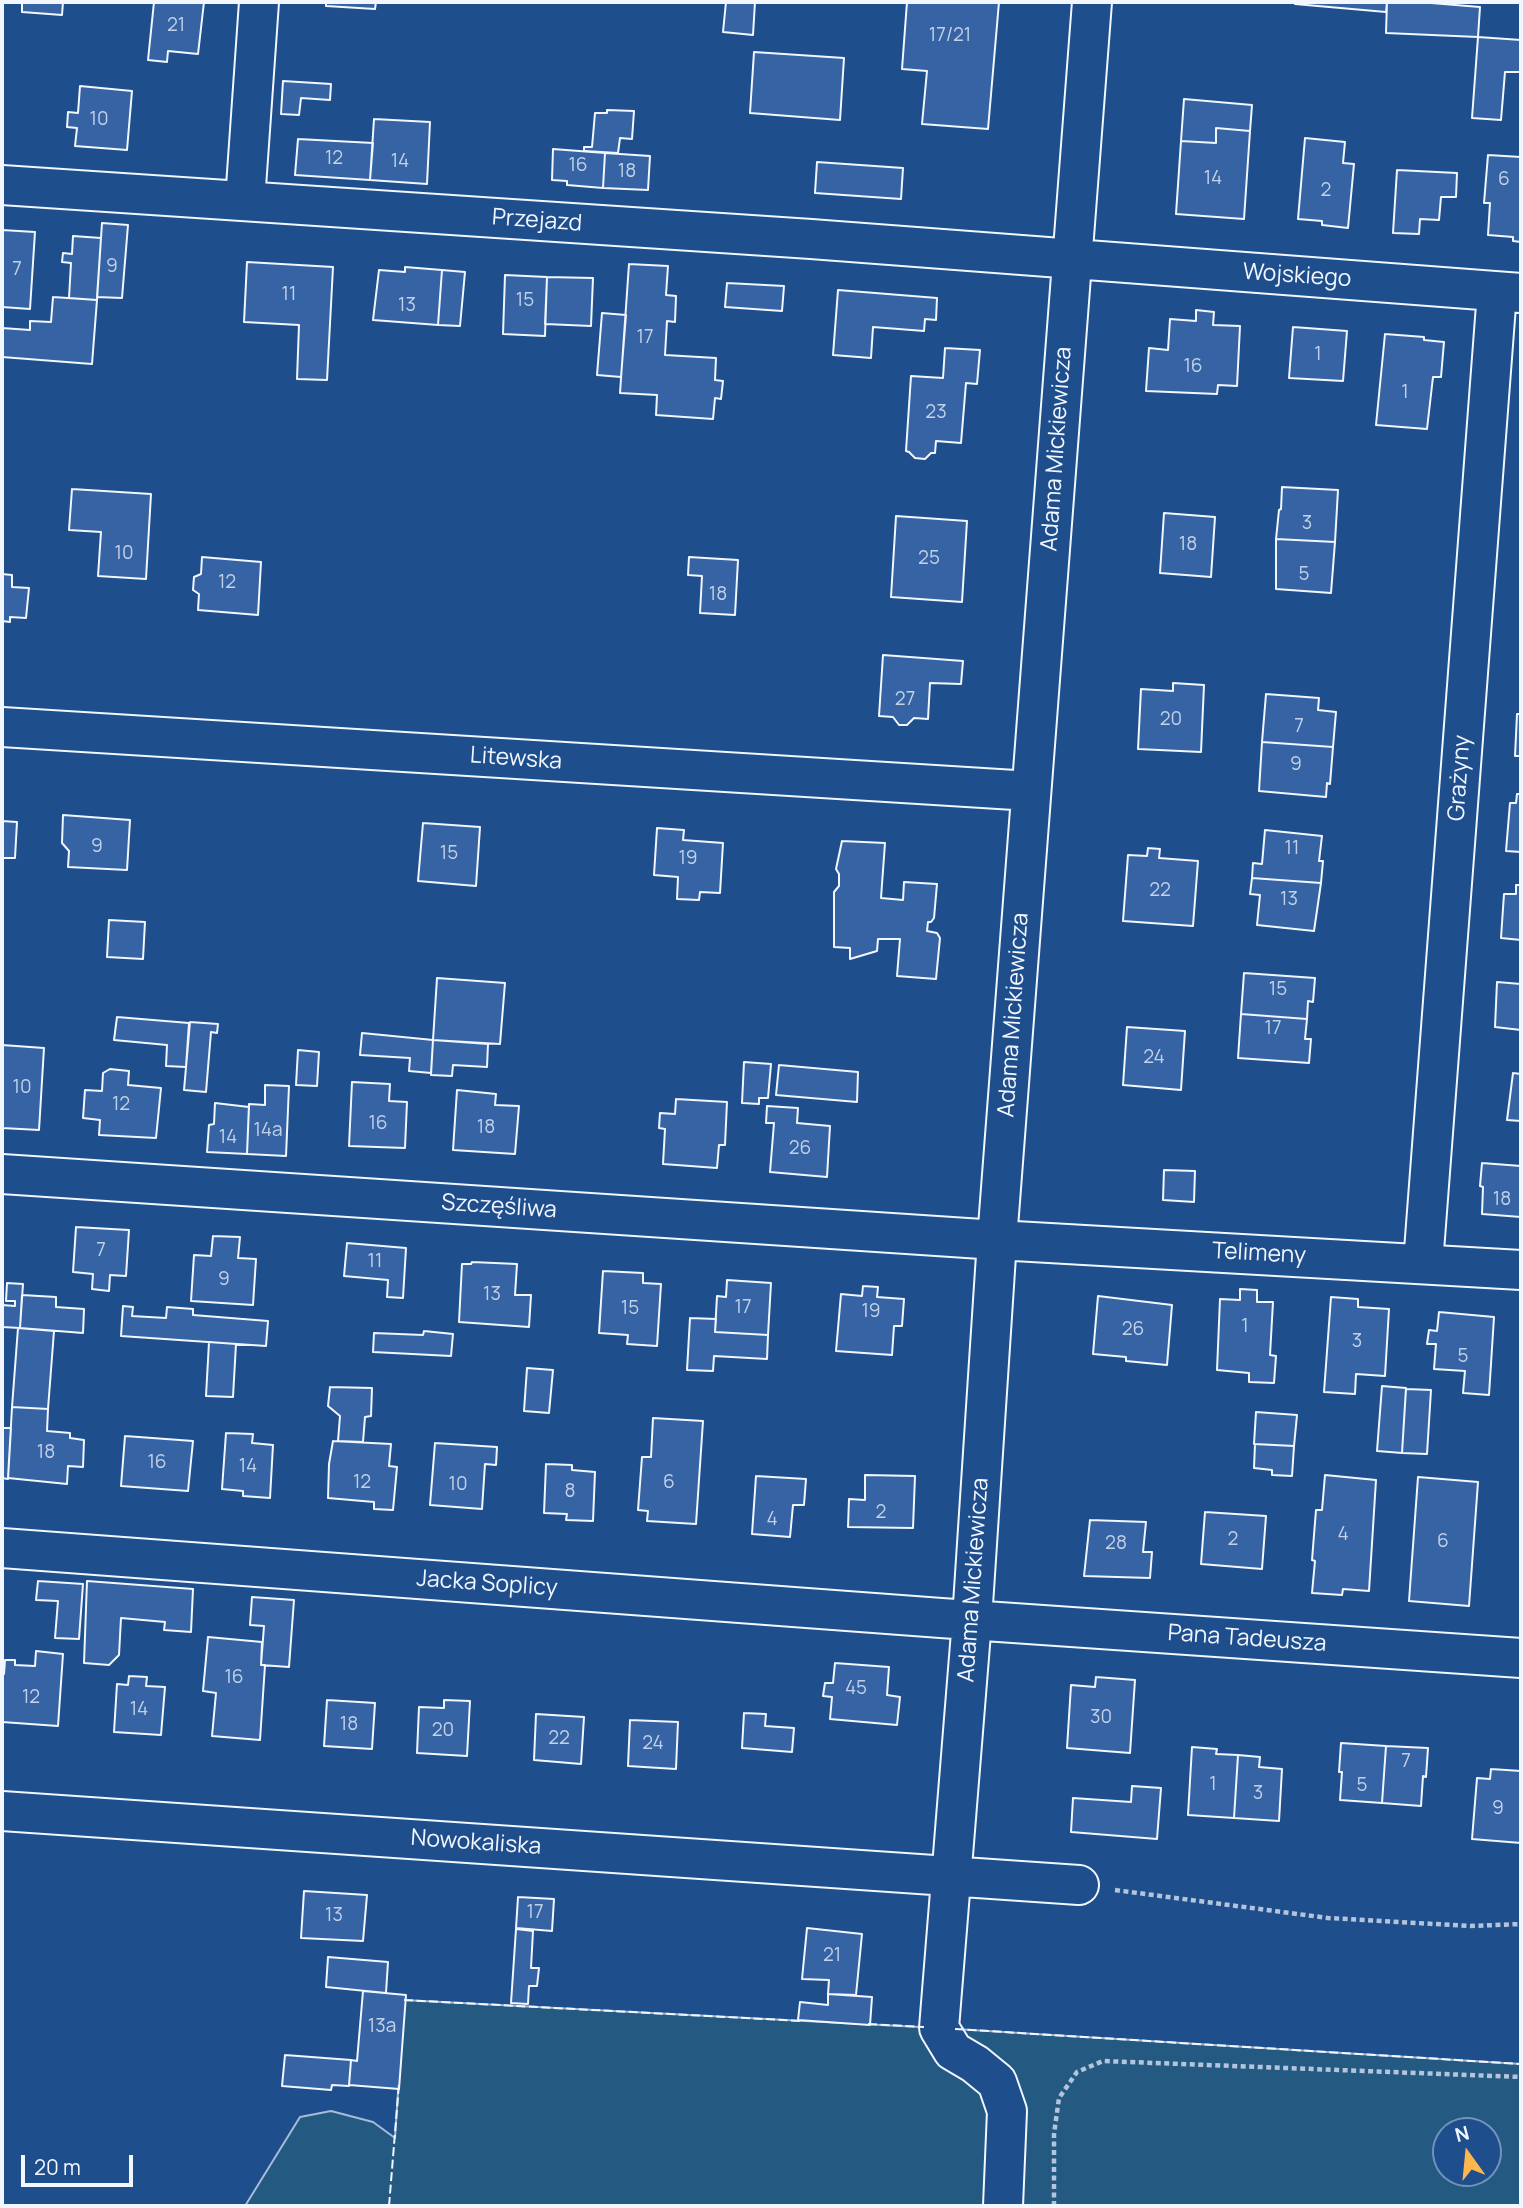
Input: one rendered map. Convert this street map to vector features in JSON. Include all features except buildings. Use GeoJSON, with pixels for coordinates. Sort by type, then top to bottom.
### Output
{"type":"FeatureCollection","features":[{"type":"Feature","properties":{"kind":"street"},"geometry":{"type":"LineString","coordinates":[[246,201],[259,2]]}},
{"type":"Feature","properties":{"kind":"street","name":"Adama Mickiewicza"},"geometry":{"type":"LineString","coordinates":[[1003,2206],[1007,2111],[997,2082],[953,2051],[939,2028],[972,1620],[997,1240],[1092,2]]}},
{"type":"Feature","properties":{"kind":"street","name":"Przejazd"},"geometry":{"type":"LineString","coordinates":[[2,184],[1072,258]]}},
{"type":"Feature","properties":{"kind":"street","name":"Wojskiego"},"geometry":{"type":"LineString","coordinates":[[1072,258],[1509,293]]}},
{"type":"Feature","properties":{"kind":"street","name":"Grażyny"},"geometry":{"type":"LineString","coordinates":[[1423,1264],[1509,293]]}},
{"type":"Feature","properties":{"kind":"street","name":"Litewska"},"geometry":{"type":"LineString","coordinates":[[2,727],[1031,791]]}},
{"type":"Feature","properties":{"kind":"street","name":"Szczęśliwa"},"geometry":{"type":"LineString","coordinates":[[2,1174],[997,1240]]}},
{"type":"Feature","properties":{"kind":"street","name":"Telimeny"},"geometry":{"type":"LineString","coordinates":[[997,1240],[1521,1270]]}},
{"type":"Feature","properties":{"kind":"street","name":"Jacka Soplicy"},"geometry":{"type":"LineString","coordinates":[[2,1548],[972,1620]]}},
{"type":"Feature","properties":{"kind":"street","name":"Pana Tadeusza"},"geometry":{"type":"LineString","coordinates":[[972,1620],[1521,1658]]}},
{"type":"Feature","properties":{"kind":"street","name":"Nowokaliska"},"geometry":{"type":"LineString","coordinates":[[2,1811],[1079,1885]]}},
{"type":"Feature","properties":{"kind":"path"},"geometry":{"type":"LineString","coordinates":[[1079,1885],[1328,1918],[1469,1926],[1521,1924]]}},
{"type":"Feature","properties":{"kind":"path"},"geometry":{"type":"LineString","coordinates":[[1054,2206],[1054,2134],[1059,2098],[1077,2072],[1103,2061],[1521,2077]]}},
{"type":"Feature","properties":{"kind":"shaded area"},"geometry":{"type":"Polygon","coordinates":[[[404,2000],[939,2028],[1521,2064],[1521,2206],[245,2206],[300,2117],[331,2111],[373,2122],[395,2138],[404,2000]]]}},
{"type":"Feature","properties":{"kind":"fence"},"geometry":{"type":"LineString","coordinates":[[404,2000],[802,2021]]}},
{"type":"Feature","properties":{"kind":"fence"},"geometry":{"type":"LineString","coordinates":[[868,2024],[924,2027]]}},
{"type":"Feature","properties":{"kind":"fence"},"geometry":{"type":"LineString","coordinates":[[955,2029],[1521,2064]]}},
{"type":"Feature","properties":{"kind":"fence"},"geometry":{"type":"LineString","coordinates":[[389,2206],[399,2084]]}}]}
